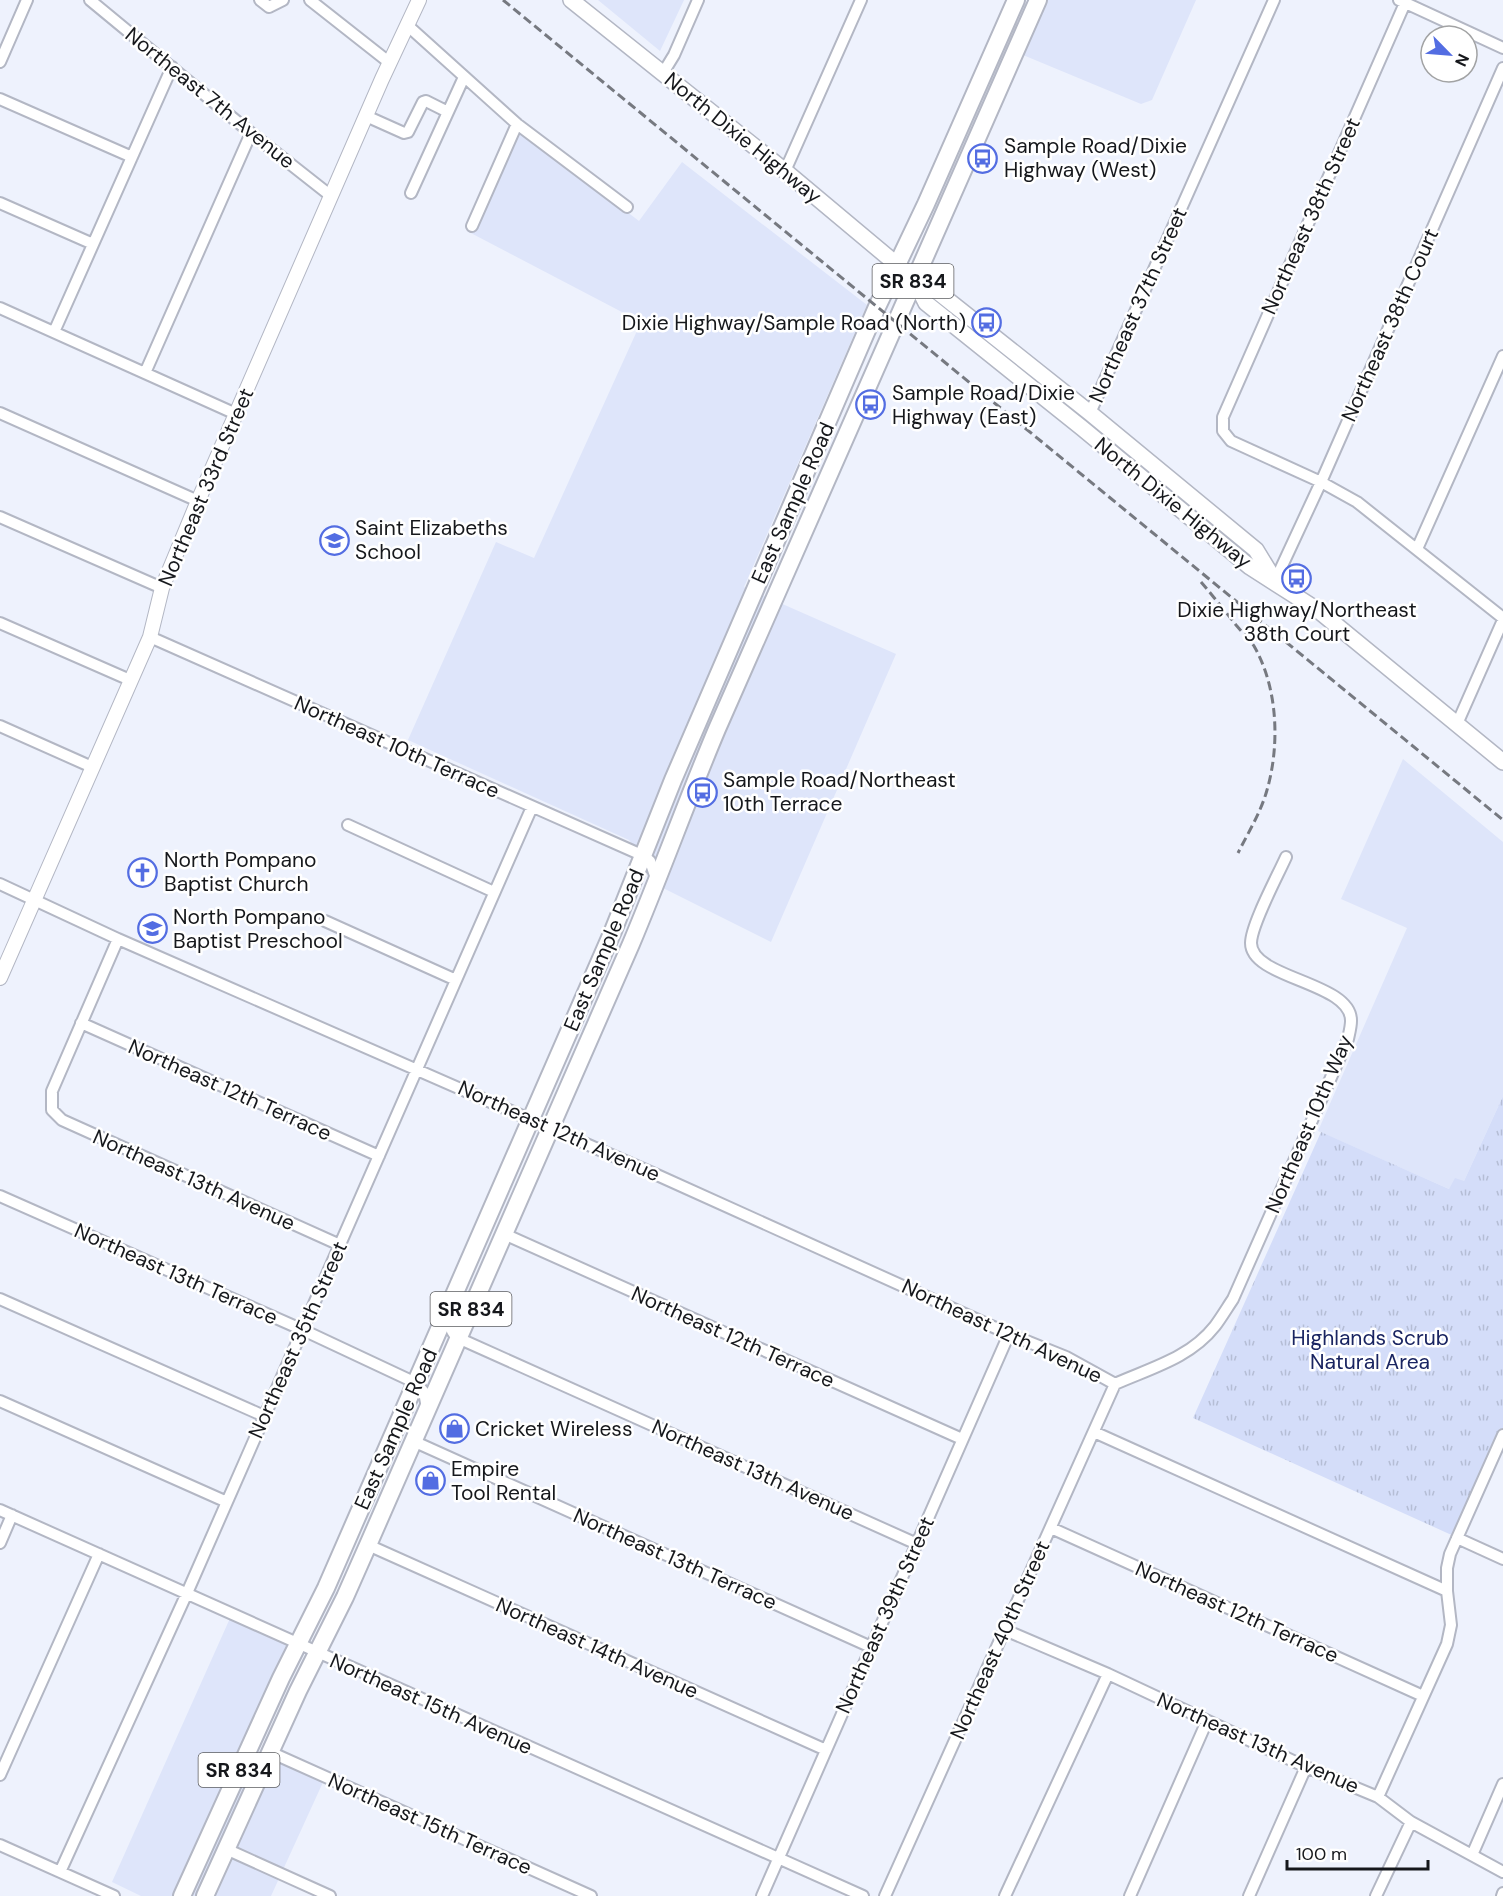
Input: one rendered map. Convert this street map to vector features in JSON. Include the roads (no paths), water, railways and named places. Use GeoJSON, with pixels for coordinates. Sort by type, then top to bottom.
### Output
{"type":"FeatureCollection","features":[{"type":"Feature","properties":{"kind":"main road","name":"North Dixie Highway"},"geometry":{"type":"LineString","coordinates":[[571,0],[785,171],[914,279],[939,292],[1090,413],[1256,550],[1275,581]]}},
{"type":"Feature","properties":{"kind":"main road","name":"East Sample Road"},"geometry":{"type":"LineString","coordinates":[[183,1896],[276,1688],[326,1588],[447,1313],[621,913],[677,770],[897,263],[926,204],[1016,0]]}},
{"type":"Feature","properties":{"kind":"main road","name":"East Sample Road"},"geometry":{"type":"LineString","coordinates":[[205,1896],[270,1752],[345,1597],[459,1338],[657,880],[701,768],[1038,0]]}},
{"type":"Feature","properties":{"kind":"main road","name":"North Dixie Highway"},"geometry":{"type":"LineString","coordinates":[[914,279],[927,303],[941,315],[1250,567],[1319,611],[1503,762]]}},
{"type":"Feature","properties":{"kind":"main road"},"geometry":{"type":"LineString","coordinates":[[782,529],[790,542],[791,562]]}},
{"type":"Feature","properties":{"kind":"main road"},"geometry":{"type":"LineString","coordinates":[[654,828],[657,842],[667,855]]}},
{"type":"Feature","properties":{"kind":"street"},"geometry":{"type":"LineString","coordinates":[[0,62],[27,0]]}},
{"type":"Feature","properties":{"kind":"street","name":"Northeast 7th Avenue"},"geometry":{"type":"LineString","coordinates":[[90,0],[331,196]]}},
{"type":"Feature","properties":{"kind":"street"},"geometry":{"type":"LineString","coordinates":[[260,0],[269,7],[283,0]]}},
{"type":"Feature","properties":{"kind":"street"},"geometry":{"type":"LineString","coordinates":[[310,0],[390,63]]}},
{"type":"Feature","properties":{"kind":"street","name":"Northeast 33rd Street"},"geometry":{"type":"LineString","coordinates":[[0,978],[150,637],[162,588],[198,501],[419,0]]}},
{"type":"Feature","properties":{"kind":"street"},"geometry":{"type":"LineString","coordinates":[[663,74],[674,56],[698,0]]}},
{"type":"Feature","properties":{"kind":"street"},"geometry":{"type":"LineString","coordinates":[[785,171],[861,0]]}},
{"type":"Feature","properties":{"kind":"street","name":"Northeast 37th Street"},"geometry":{"type":"LineString","coordinates":[[1090,413],[1274,0]]}},
{"type":"Feature","properties":{"kind":"street"},"geometry":{"type":"LineString","coordinates":[[1402,1],[1503,48]]}},
{"type":"Feature","properties":{"kind":"street","name":"Northeast 38th Street"},"geometry":{"type":"LineString","coordinates":[[1321,482],[1231,441],[1223,431],[1223,417],[1402,1]]}},
{"type":"Feature","properties":{"kind":"street"},"geometry":{"type":"LineString","coordinates":[[407,26],[517,124],[627,207]]}},
{"type":"Feature","properties":{"kind":"street"},"geometry":{"type":"LineString","coordinates":[[54,332],[172,67]]}},
{"type":"Feature","properties":{"kind":"street","name":"Northeast 38th Court"},"geometry":{"type":"LineString","coordinates":[[1275,581],[1321,482],[1503,68]]}},
{"type":"Feature","properties":{"kind":"street"},"geometry":{"type":"LineString","coordinates":[[411,193],[464,76]]}},
{"type":"Feature","properties":{"kind":"street"},"geometry":{"type":"LineString","coordinates":[[0,99],[132,157]]}},
{"type":"Feature","properties":{"kind":"street"},"geometry":{"type":"LineString","coordinates":[[366,116],[404,133],[408,132],[423,102],[426,101],[448,112]]}},
{"type":"Feature","properties":{"kind":"street"},"geometry":{"type":"LineString","coordinates":[[472,226],[517,124]]}},
{"type":"Feature","properties":{"kind":"street"},"geometry":{"type":"LineString","coordinates":[[145,373],[251,133]]}},
{"type":"Feature","properties":{"kind":"street"},"geometry":{"type":"LineString","coordinates":[[0,203],[93,244]]}},
{"type":"Feature","properties":{"kind":"street"},"geometry":{"type":"LineString","coordinates":[[0,308],[236,414]]}},
{"type":"Feature","properties":{"kind":"street"},"geometry":{"type":"LineString","coordinates":[[1417,549],[1503,356]]}},
{"type":"Feature","properties":{"kind":"street"},"geometry":{"type":"LineString","coordinates":[[0,413],[198,501]]}},
{"type":"Feature","properties":{"kind":"street"},"geometry":{"type":"LineString","coordinates":[[1321,482],[1357,502],[1503,619],[1457,724]]}},
{"type":"Feature","properties":{"kind":"street"},"geometry":{"type":"LineString","coordinates":[[0,517],[162,588]]}},
{"type":"Feature","properties":{"kind":"street"},"geometry":{"type":"LineString","coordinates":[[0,622],[130,680]]}},
{"type":"Feature","properties":{"kind":"street","name":"Northeast 10th Terrace"},"geometry":{"type":"LineString","coordinates":[[150,637],[644,856]]}},
{"type":"Feature","properties":{"kind":"street"},"geometry":{"type":"LineString","coordinates":[[0,726],[92,767]]}},
{"type":"Feature","properties":{"kind":"street","name":"Northeast 35th Street"},"geometry":{"type":"LineString","coordinates":[[60,1872],[187,1593],[532,807]]}},
{"type":"Feature","properties":{"kind":"street"},"geometry":{"type":"LineString","coordinates":[[348,825],[494,892]]}},
{"type":"Feature","properties":{"kind":"street"},"geometry":{"type":"LineString","coordinates":[[644,856],[650,861],[657,880]]}},
{"type":"Feature","properties":{"kind":"street","name":"Northeast 10th Way"},"geometry":{"type":"LineString","coordinates":[[1115,1384],[1160,1366],[1190,1350],[1214,1327],[1233,1299],[1348,1039],[1352,1019],[1346,1006],[1334,995],[1270,967],[1254,955],[1251,942],[1256,923],[1286,856]]}},
{"type":"Feature","properties":{"kind":"street","name":"Northeast 12th Avenue"},"geometry":{"type":"LineString","coordinates":[[0,884],[118,939],[417,1068],[1009,1334],[1066,1357],[1115,1384]]}},
{"type":"Feature","properties":{"kind":"street"},"geometry":{"type":"LineString","coordinates":[[325,921],[456,980]]}},
{"type":"Feature","properties":{"kind":"street"},"geometry":{"type":"LineString","coordinates":[[81,1023],[118,939]]}},
{"type":"Feature","properties":{"kind":"street","name":"Northeast 13th Avenue"},"geometry":{"type":"LineString","coordinates":[[81,1023],[52,1091],[52,1110],[62,1120],[340,1245]]}},
{"type":"Feature","properties":{"kind":"street","name":"Northeast 12th Terrace"},"geometry":{"type":"LineString","coordinates":[[81,1023],[379,1156]]}},
{"type":"Feature","properties":{"kind":"street","name":"Northeast 13th Terrace"},"geometry":{"type":"LineString","coordinates":[[0,1196],[303,1330],[416,1383]]}},
{"type":"Feature","properties":{"kind":"street","name":"Northeast 12th Terrace"},"geometry":{"type":"LineString","coordinates":[[504,1234],[962,1439]]}},
{"type":"Feature","properties":{"kind":"street"},"geometry":{"type":"LineString","coordinates":[[0,1299],[264,1416]]}},
{"type":"Feature","properties":{"kind":"street"},"geometry":{"type":"LineString","coordinates":[[447,1313],[450,1328],[459,1338]]}},
{"type":"Feature","properties":{"kind":"street","name":"Northeast 39th Street"},"geometry":{"type":"LineString","coordinates":[[762,1896],[1009,1334]]}},
{"type":"Feature","properties":{"kind":"street","name":"Northeast 13th Avenue"},"geometry":{"type":"LineString","coordinates":[[459,1338],[917,1544]]}},
{"type":"Feature","properties":{"kind":"street"},"geometry":{"type":"LineString","coordinates":[[416,1383],[424,1392],[427,1408]]}},
{"type":"Feature","properties":{"kind":"street","name":"Northeast 40th Street"},"geometry":{"type":"LineString","coordinates":[[885,1896],[1115,1384]]}},
{"type":"Feature","properties":{"kind":"street"},"geometry":{"type":"LineString","coordinates":[[0,1401],[227,1502]]}},
{"type":"Feature","properties":{"kind":"street"},"geometry":{"type":"LineString","coordinates":[[1094,1432],[1447,1591]]}},
{"type":"Feature","properties":{"kind":"street"},"geometry":{"type":"LineString","coordinates":[[1378,1797],[1447,1644],[1451,1625],[1447,1591],[1447,1568],[1450,1554],[1503,1435]]}},
{"type":"Feature","properties":{"kind":"street","name":"Northeast 13th Terrace"},"geometry":{"type":"LineString","coordinates":[[413,1441],[871,1647]]}},
{"type":"Feature","properties":{"kind":"street","name":"Northeast 15th Avenue"},"geometry":{"type":"LineString","coordinates":[[0,1510],[863,1896]]}},
{"type":"Feature","properties":{"kind":"street"},"geometry":{"type":"LineString","coordinates":[[0,1542],[12,1515]]}},
{"type":"Feature","properties":{"kind":"street","name":"Northeast 12th Terrace"},"geometry":{"type":"LineString","coordinates":[[1051,1528],[1424,1696]]}},
{"type":"Feature","properties":{"kind":"street"},"geometry":{"type":"LineString","coordinates":[[1457,1538],[1503,1559]]}},
{"type":"Feature","properties":{"kind":"street","name":"Northeast 14th Avenue"},"geometry":{"type":"LineString","coordinates":[[368,1545],[826,1750]]}},
{"type":"Feature","properties":{"kind":"street"},"geometry":{"type":"LineString","coordinates":[[0,1775],[99,1554]]}},
{"type":"Feature","properties":{"kind":"street","name":"Northeast 13th Avenue"},"geometry":{"type":"LineString","coordinates":[[1005,1630],[1108,1674],[1306,1767],[1378,1797],[1410,1822],[1503,1872]]}},
{"type":"Feature","properties":{"kind":"street"},"geometry":{"type":"LineString","coordinates":[[1005,1896],[1108,1674]]}},
{"type":"Feature","properties":{"kind":"street"},"geometry":{"type":"LineString","coordinates":[[1130,1896],[1207,1721]]}},
{"type":"Feature","properties":{"kind":"street","name":"Northeast 15th Terrace"},"geometry":{"type":"LineString","coordinates":[[270,1752],[591,1896]]}},
{"type":"Feature","properties":{"kind":"street"},"geometry":{"type":"LineString","coordinates":[[1249,1896],[1306,1767]]}},
{"type":"Feature","properties":{"kind":"street"},"geometry":{"type":"LineString","coordinates":[[1472,1855],[1503,1784]]}},
{"type":"Feature","properties":{"kind":"street"},"geometry":{"type":"LineString","coordinates":[[1376,1896],[1410,1822]]}},
{"type":"Feature","properties":{"kind":"street"},"geometry":{"type":"LineString","coordinates":[[0,1845],[114,1896]]}},
{"type":"Feature","properties":{"kind":"street"},"geometry":{"type":"LineString","coordinates":[[226,1850],[330,1896]]}},
{"type":"Feature","properties":{"kind":"railway"},"geometry":{"type":"LineString","coordinates":[[503,0],[1503,820]]}},
{"type":"Feature","properties":{"kind":"railway"},"geometry":{"type":"LineString","coordinates":[[1201,582],[1254,646],[1262,662],[1272,698],[1275,736],[1271,773],[1261,806],[1238,853]]}},
{"type":"Feature","properties":{"kind":"place","name":"Sample Road/Dixie Highway (West)"},"geometry":{"type":"Point","coordinates":[983,158]}},
{"type":"Feature","properties":{"kind":"place","name":"Dixie Highway/Sample Road (North)"},"geometry":{"type":"Point","coordinates":[987,323]}},
{"type":"Feature","properties":{"kind":"place","name":"Sample Road/Dixie Highway (East)"},"geometry":{"type":"Point","coordinates":[871,405]}},
{"type":"Feature","properties":{"kind":"place","name":"Saint Elizabeths School"},"geometry":{"type":"Point","coordinates":[334,540]}},
{"type":"Feature","properties":{"kind":"place","name":"Dixie Highway/Northeast 38th Court"},"geometry":{"type":"Point","coordinates":[1297,579]}},
{"type":"Feature","properties":{"kind":"place","name":"Sample Road/Northeast 10th Terrace"},"geometry":{"type":"Point","coordinates":[702,792]}},
{"type":"Feature","properties":{"kind":"place","name":"North Pompano Baptist Church"},"geometry":{"type":"Point","coordinates":[143,872]}},
{"type":"Feature","properties":{"kind":"place","name":"North Pompano Baptist Preschool"},"geometry":{"type":"Point","coordinates":[152,929]}},
{"type":"Feature","properties":{"kind":"place","name":"Cricket Wireless"},"geometry":{"type":"Point","coordinates":[454,1429]}},
{"type":"Feature","properties":{"kind":"place","name":"Empire Tool Rental"},"geometry":{"type":"Point","coordinates":[430,1481]}},
{"type":"Feature","properties":{"kind":"park label","name":"Highlands Scrub Natural Area"},"geometry":{"type":"Point","coordinates":[1370,1350]}}]}
